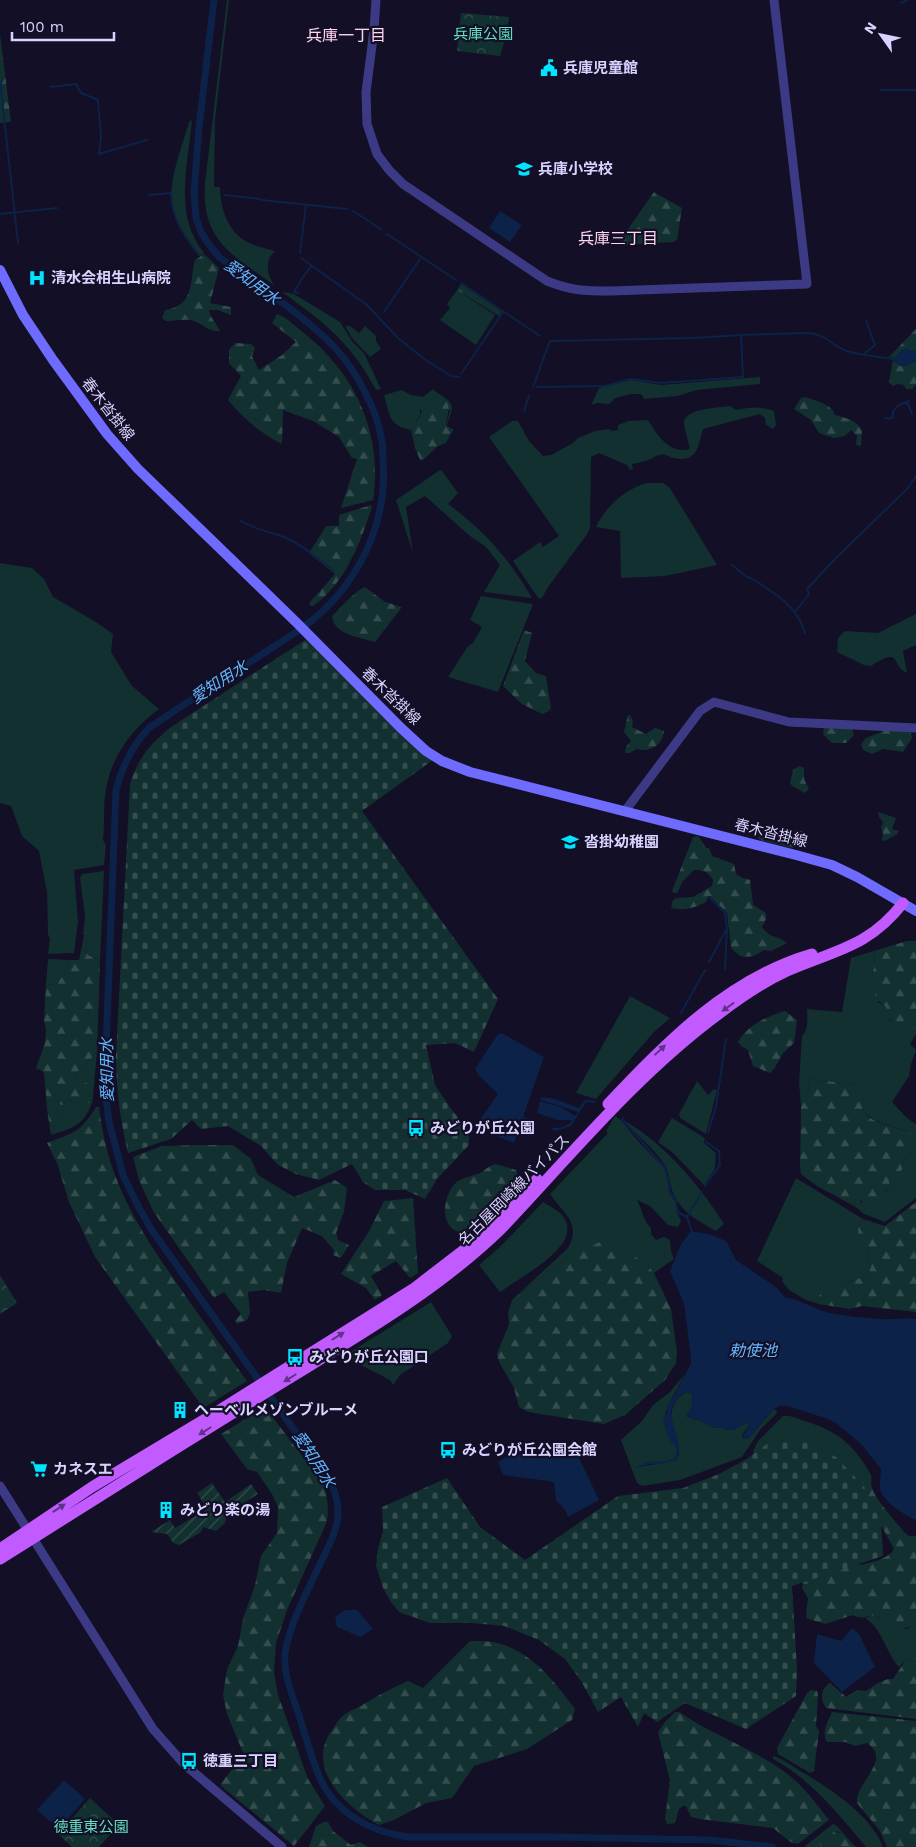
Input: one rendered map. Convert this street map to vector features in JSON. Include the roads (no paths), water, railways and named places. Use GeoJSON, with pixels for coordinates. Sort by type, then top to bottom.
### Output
{"type":"FeatureCollection","features":[{"type":"Feature","properties":{"kind":"main road","name":"春木沓掛線"},"geometry":{"type":"LineString","coordinates":[[0,270],[34,332],[107,434],[138,469],[426,751],[442,761],[470,772],[832,865],[916,911]]}},
{"type":"Feature","properties":{"kind":"main road","name":"名古屋岡崎線バイパス"},"geometry":{"type":"LineString","coordinates":[[0,1549],[30,1534],[270,1384],[337,1349],[430,1282],[481,1242],[631,1091],[684,1042],[718,1014],[767,981],[863,940],[880,928],[901,902]]}},
{"type":"Feature","properties":{"kind":"main road","name":"名古屋岡崎線バイパス"},"geometry":{"type":"LineString","coordinates":[[0,1559],[92,1487],[258,1392]]}},
{"type":"Feature","properties":{"kind":"street"},"geometry":{"type":"LineString","coordinates":[[376,0],[366,92],[366,116],[371,139],[382,162],[403,184],[547,281],[566,289],[611,291],[808,284],[774,0]]}},
{"type":"Feature","properties":{"kind":"street"},"geometry":{"type":"LineString","coordinates":[[625,811],[700,711],[714,702],[790,722],[916,728]]}},
{"type":"Feature","properties":{"kind":"street"},"geometry":{"type":"LineString","coordinates":[[0,1486],[144,1718],[157,1735],[211,1789],[282,1847]]}},
{"type":"Feature","properties":{"kind":"water"},"geometry":{"type":"Polygon","coordinates":[[[500,211],[522,225],[510,242],[489,228],[500,211]]]}},
{"type":"Feature","properties":{"kind":"water"},"geometry":{"type":"Polygon","coordinates":[[[907,348],[911,351],[916,351],[916,361],[908,365],[900,366],[895,361],[884,358],[895,358],[902,350],[907,348]]]}},
{"type":"Feature","properties":{"kind":"water"},"geometry":{"type":"Polygon","coordinates":[[[502,1033],[544,1057],[514,1143],[494,1135],[479,1121],[498,1094],[479,1076],[475,1069],[498,1034],[502,1033]]]}},
{"type":"Feature","properties":{"kind":"water"},"geometry":{"type":"Polygon","coordinates":[[[541,1097],[555,1099],[579,1108],[585,1100],[596,1101],[595,1103],[586,1102],[571,1126],[556,1131],[551,1129],[552,1127],[563,1127],[572,1120],[558,1120],[537,1113],[540,1101],[563,1108],[575,1116],[578,1112],[541,1100],[541,1097]]]}},
{"type":"Feature","properties":{"kind":"water","name":"勅使池"},"geometry":{"type":"Polygon","coordinates":[[[691,1231],[712,1235],[726,1241],[736,1260],[776,1287],[786,1298],[836,1314],[881,1319],[916,1319],[916,1520],[890,1504],[882,1494],[880,1489],[881,1469],[861,1444],[836,1423],[788,1406],[779,1406],[773,1410],[748,1439],[742,1438],[750,1423],[747,1422],[735,1429],[727,1430],[722,1427],[714,1428],[687,1417],[686,1415],[691,1408],[692,1394],[687,1392],[677,1399],[672,1407],[673,1424],[679,1451],[676,1460],[633,1469],[647,1463],[668,1461],[676,1453],[677,1448],[670,1441],[663,1421],[667,1413],[667,1405],[674,1396],[691,1363],[691,1358],[684,1304],[670,1271],[681,1244],[691,1231]]]}},
{"type":"Feature","properties":{"kind":"water"},"geometry":{"type":"Polygon","coordinates":[[[574,1447],[599,1500],[568,1517],[565,1510],[556,1500],[554,1483],[503,1475],[498,1462],[508,1456],[574,1447]]]}},
{"type":"Feature","properties":{"kind":"water"},"geometry":{"type":"Polygon","coordinates":[[[345,1610],[357,1610],[373,1629],[360,1637],[337,1627],[335,1617],[345,1610]]]}},
{"type":"Feature","properties":{"kind":"water"},"geometry":{"type":"Polygon","coordinates":[[[852,1628],[859,1634],[875,1667],[842,1692],[814,1663],[817,1634],[841,1641],[852,1628]]]}},
{"type":"Feature","properties":{"kind":"water"},"geometry":{"type":"Polygon","coordinates":[[[64,1780],[85,1799],[59,1829],[37,1810],[64,1780]]]}},
{"type":"Feature","properties":{"kind":"waterway","name":"愛知用水"},"geometry":{"type":"LineString","coordinates":[[214,0],[199,127],[194,193],[196,218],[201,232],[219,257],[310,324],[344,359],[365,391],[379,426],[383,448],[383,483],[381,506],[367,550],[343,589],[310,622],[294,634],[149,728],[128,757],[121,773],[116,790],[105,1074],[109,1122],[123,1175],[151,1229],[324,1471],[333,1487],[338,1505],[336,1528],[296,1616],[286,1648],[285,1665],[288,1682],[313,1761],[319,1776],[334,1800],[344,1810],[367,1825],[408,1837],[711,1840],[772,1847]]}},
{"type":"Feature","properties":{"kind":"waterway"},"geometry":{"type":"LineString","coordinates":[[901,3],[907,0]]}},
{"type":"Feature","properties":{"kind":"waterway"},"geometry":{"type":"LineString","coordinates":[[0,81],[18,243]]}},
{"type":"Feature","properties":{"kind":"waterway"},"geometry":{"type":"LineString","coordinates":[[50,87],[76,84],[81,93],[98,100],[101,137],[99,154],[147,140]]}},
{"type":"Feature","properties":{"kind":"waterway"},"geometry":{"type":"LineString","coordinates":[[881,90],[916,90]]}},
{"type":"Feature","properties":{"kind":"waterway"},"geometry":{"type":"LineString","coordinates":[[149,195],[171,193],[176,219],[188,241],[199,255]]}},
{"type":"Feature","properties":{"kind":"waterway"},"geometry":{"type":"LineString","coordinates":[[224,195],[260,199]]}},
{"type":"Feature","properties":{"kind":"waterway"},"geometry":{"type":"LineString","coordinates":[[262,200],[347,209]]}},
{"type":"Feature","properties":{"kind":"waterway"},"geometry":{"type":"LineString","coordinates":[[300,253],[306,205]]}},
{"type":"Feature","properties":{"kind":"waterway"},"geometry":{"type":"LineString","coordinates":[[0,214],[57,208]]}},
{"type":"Feature","properties":{"kind":"waterway"},"geometry":{"type":"LineString","coordinates":[[353,211],[381,229]]}},
{"type":"Feature","properties":{"kind":"waterway"},"geometry":{"type":"LineString","coordinates":[[387,234],[456,280]]}},
{"type":"Feature","properties":{"kind":"waterway"},"geometry":{"type":"LineString","coordinates":[[301,258],[367,305],[398,338],[423,358],[451,376],[459,377]]}},
{"type":"Feature","properties":{"kind":"waterway"},"geometry":{"type":"LineString","coordinates":[[384,312],[420,259]]}},
{"type":"Feature","properties":{"kind":"waterway"},"geometry":{"type":"LineString","coordinates":[[298,293],[294,292],[311,266]]}},
{"type":"Feature","properties":{"kind":"waterway"},"geometry":{"type":"LineString","coordinates":[[461,283],[540,336]]}},
{"type":"Feature","properties":{"kind":"waterway"},"geometry":{"type":"LineString","coordinates":[[461,374],[503,312]]}},
{"type":"Feature","properties":{"kind":"waterway"},"geometry":{"type":"LineString","coordinates":[[865,353],[875,345],[866,320]]}},
{"type":"Feature","properties":{"kind":"waterway"},"geometry":{"type":"LineString","coordinates":[[533,387],[550,341],[807,333],[821,336],[847,351],[886,358]]}},
{"type":"Feature","properties":{"kind":"waterway"},"geometry":{"type":"LineString","coordinates":[[537,387],[606,386],[630,379],[661,383],[743,377],[741,335]]}},
{"type":"Feature","properties":{"kind":"waterway"},"geometry":{"type":"LineString","coordinates":[[524,411],[529,396]]}},
{"type":"Feature","properties":{"kind":"waterway"},"geometry":{"type":"LineString","coordinates":[[885,418],[890,419],[893,417],[893,411],[899,405],[909,401]]}},
{"type":"Feature","properties":{"kind":"waterway"},"geometry":{"type":"LineString","coordinates":[[907,402],[912,414]]}},
{"type":"Feature","properties":{"kind":"waterway"},"geometry":{"type":"LineString","coordinates":[[795,612],[809,594],[807,589],[908,488],[916,476]]}},
{"type":"Feature","properties":{"kind":"waterway"},"geometry":{"type":"LineString","coordinates":[[240,520],[251,526],[291,540],[333,570]]}},
{"type":"Feature","properties":{"kind":"waterway"},"geometry":{"type":"LineString","coordinates":[[732,565],[784,601],[796,615],[805,633]]}},
{"type":"Feature","properties":{"kind":"waterway"},"geometry":{"type":"LineString","coordinates":[[709,897],[725,913],[727,928],[725,969]]}},
{"type":"Feature","properties":{"kind":"waterway"},"geometry":{"type":"LineString","coordinates":[[709,962],[726,930]]}},
{"type":"Feature","properties":{"kind":"waterway"},"geometry":{"type":"LineString","coordinates":[[681,1013],[705,970]]}},
{"type":"Feature","properties":{"kind":"waterway"},"geometry":{"type":"LineString","coordinates":[[708,1133],[716,1106],[726,1039]]}},
{"type":"Feature","properties":{"kind":"waterway"},"geometry":{"type":"LineString","coordinates":[[521,1117],[527,1119]]}},
{"type":"Feature","properties":{"kind":"waterway"},"geometry":{"type":"LineString","coordinates":[[623,1118],[664,1167],[677,1209],[679,1213],[687,1217],[692,1232]]}},
{"type":"Feature","properties":{"kind":"waterway"},"geometry":{"type":"LineString","coordinates":[[705,1186],[720,1165],[719,1151],[706,1142]]}},
{"type":"Feature","properties":{"kind":"waterway"},"geometry":{"type":"LineString","coordinates":[[687,1217],[702,1192]]}},
{"type":"Feature","properties":{"kind":"place","name":"兵庫児童館"},"geometry":{"type":"Point","coordinates":[549,68]}},
{"type":"Feature","properties":{"kind":"place","name":"兵庫小学校"},"geometry":{"type":"Point","coordinates":[524,169]}},
{"type":"Feature","properties":{"kind":"place","name":"清水会相生山病院"},"geometry":{"type":"Point","coordinates":[37,278]}},
{"type":"Feature","properties":{"kind":"place","name":"沓掛幼稚園"},"geometry":{"type":"Point","coordinates":[570,842]}},
{"type":"Feature","properties":{"kind":"place","name":"みどりが丘公園"},"geometry":{"type":"Point","coordinates":[416,1128]}},
{"type":"Feature","properties":{"kind":"place","name":"みどりが丘公園口"},"geometry":{"type":"Point","coordinates":[295,1357]}},
{"type":"Feature","properties":{"kind":"place","name":"ヘーベルメゾンブルーメ"},"geometry":{"type":"Point","coordinates":[180,1410]}},
{"type":"Feature","properties":{"kind":"place","name":"みどりが丘公園会館"},"geometry":{"type":"Point","coordinates":[448,1450]}},
{"type":"Feature","properties":{"kind":"place","name":"カネスエ"},"geometry":{"type":"Point","coordinates":[39,1469]}},
{"type":"Feature","properties":{"kind":"place","name":"みどり楽の湯"},"geometry":{"type":"Point","coordinates":[166,1510]}},
{"type":"Feature","properties":{"kind":"place","name":"徳重三丁目"},"geometry":{"type":"Point","coordinates":[189,1761]}},
{"type":"Feature","properties":{"kind":"district","name":"兵庫一丁目"},"geometry":{"type":"Point","coordinates":[346,35]}},
{"type":"Feature","properties":{"kind":"district","name":"兵庫三丁目"},"geometry":{"type":"Point","coordinates":[618,238]}},
{"type":"Feature","properties":{"kind":"park label","name":"兵庫公園"},"geometry":{"type":"Point","coordinates":[483,34]}},
{"type":"Feature","properties":{"kind":"park label","name":"徳重東公園"},"geometry":{"type":"Point","coordinates":[91,1827]}}]}
